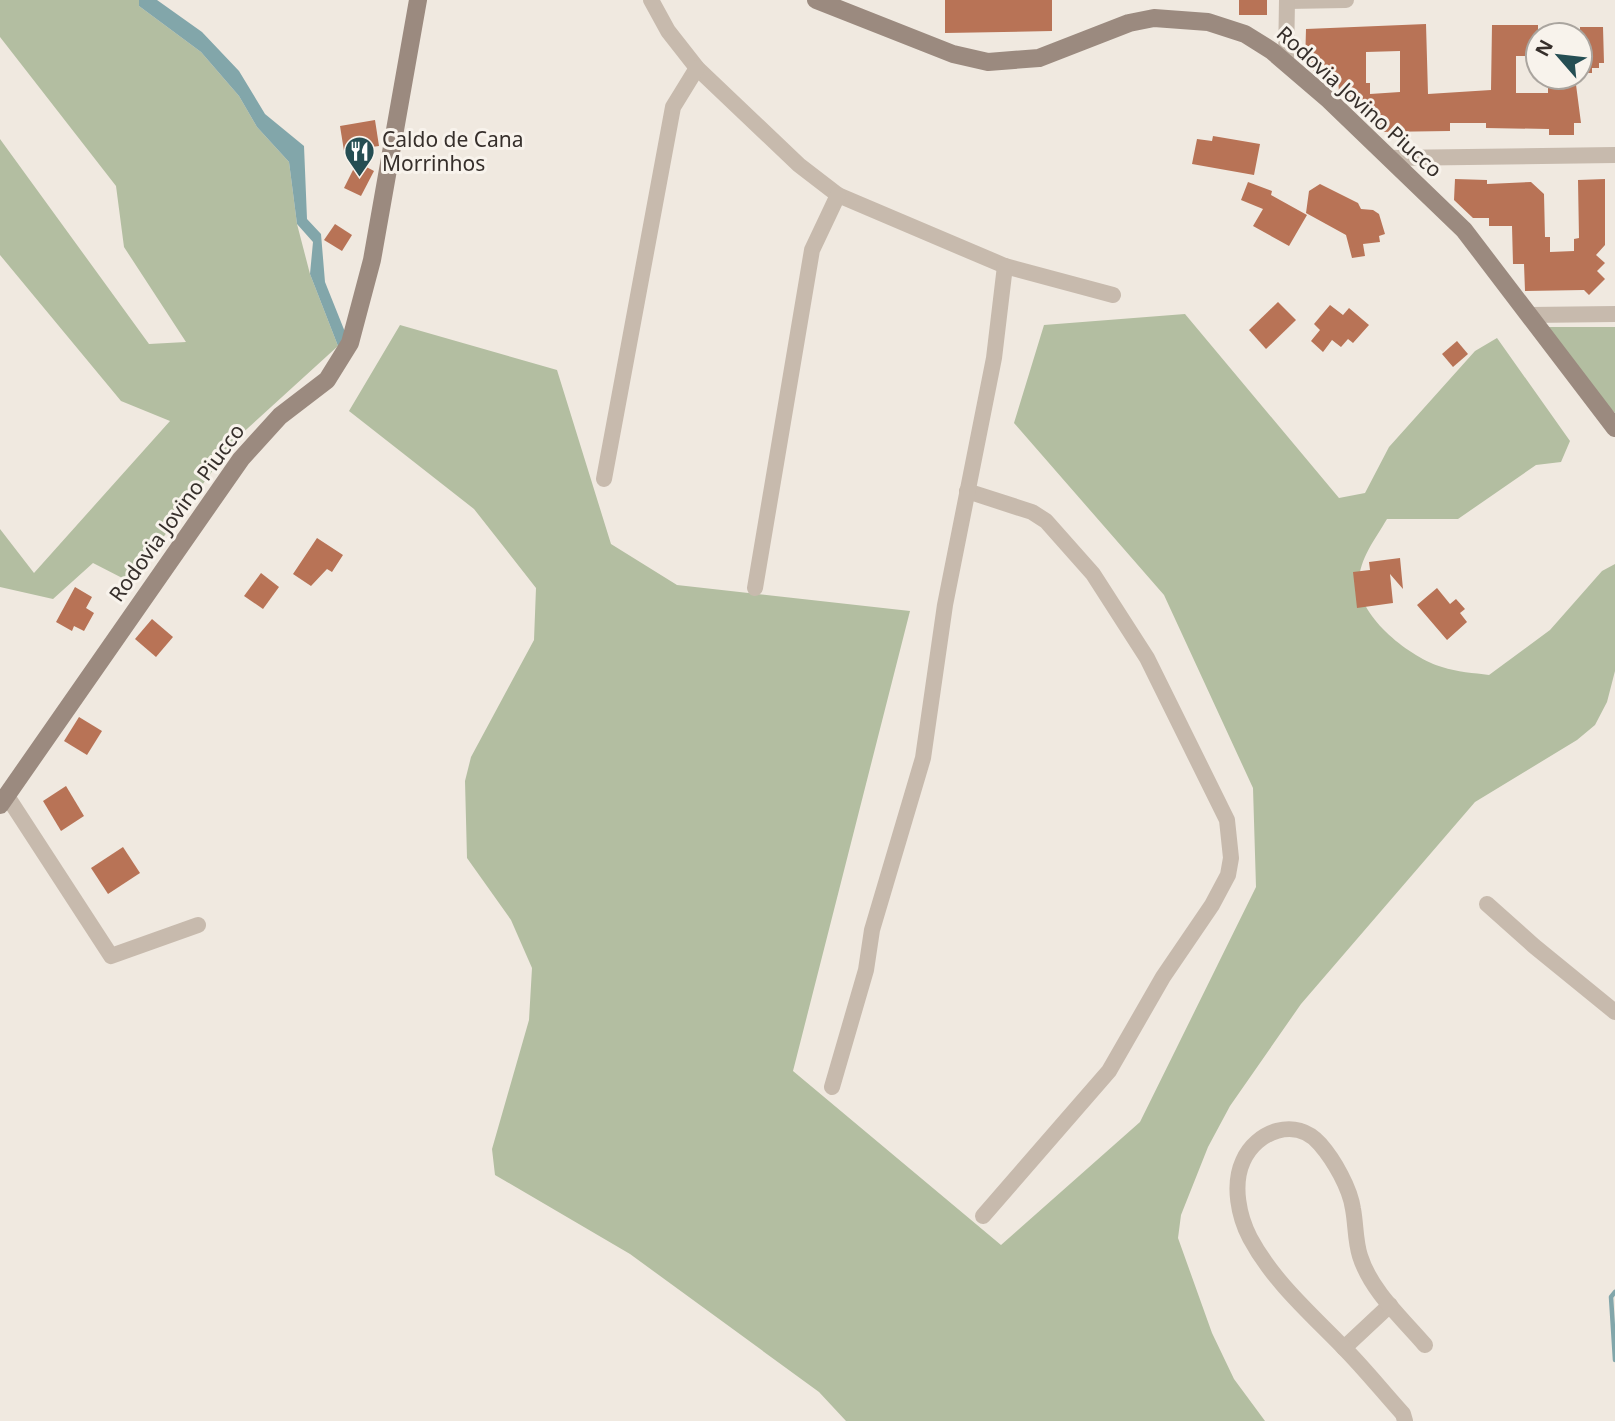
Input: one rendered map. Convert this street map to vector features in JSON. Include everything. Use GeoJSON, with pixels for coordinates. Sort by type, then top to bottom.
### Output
{"type":"FeatureCollection","features":[{"type":"Feature","properties":{"kind":"main road","name":"Rodovia Jovino Piucco"},"geometry":{"type":"LineString","coordinates":[[3,800],[241,459],[263,432],[327,380],[341,362],[358,318],[372,260],[418,0]]}},
{"type":"Feature","properties":{"kind":"main road","name":"Rodovia Jovino Piucco"},"geometry":{"type":"LineString","coordinates":[[816,0],[971,60],[1026,61],[1129,23],[1167,17],[1228,27],[1258,41],[1286,63],[1390,158],[1464,230],[1615,428]]}},
{"type":"Feature","properties":{"kind":"street"},"geometry":{"type":"LineString","coordinates":[[651,0],[668,31],[697,68],[789,156],[838,195],[1006,266],[1113,295]]}},
{"type":"Feature","properties":{"kind":"street"},"geometry":{"type":"LineString","coordinates":[[1286,63],[1287,0],[1346,0]]}},
{"type":"Feature","properties":{"kind":"street"},"geometry":{"type":"LineString","coordinates":[[604,479],[673,107],[697,68]]}},
{"type":"Feature","properties":{"kind":"street"},"geometry":{"type":"LineString","coordinates":[[1390,158],[1615,155]]}},
{"type":"Feature","properties":{"kind":"street"},"geometry":{"type":"LineString","coordinates":[[755,588],[813,250],[838,195]]}},
{"type":"Feature","properties":{"kind":"street"},"geometry":{"type":"LineString","coordinates":[[832,1087],[866,970],[872,930],[923,758],[945,605],[994,358],[1006,266]]}},
{"type":"Feature","properties":{"kind":"street"},"geometry":{"type":"LineString","coordinates":[[1529,315],[1615,314]]}},
{"type":"Feature","properties":{"kind":"street"},"geometry":{"type":"LineString","coordinates":[[967,491],[1032,512],[1046,521],[1093,573],[1147,658],[1227,820],[1231,858],[1228,875],[1212,905],[1163,977],[1109,1071],[983,1216]]}},
{"type":"Feature","properties":{"kind":"street"},"geometry":{"type":"LineString","coordinates":[[3,800],[111,956],[198,925]]}},
{"type":"Feature","properties":{"kind":"street"},"geometry":{"type":"LineString","coordinates":[[1487,904],[1615,1012]]}},
{"type":"Feature","properties":{"kind":"street"},"geometry":{"type":"LineString","coordinates":[[1405,1421],[1403,1414],[1271,1271],[1249,1237],[1238,1209],[1238,1187],[1242,1163],[1261,1138],[1281,1129],[1294,1129],[1307,1133],[1320,1144],[1350,1193],[1360,1258],[1372,1282],[1425,1345]]}},
{"type":"Feature","properties":{"kind":"street"},"geometry":{"type":"LineString","coordinates":[[1344,1348],[1390,1305]]}},
{"type":"Feature","properties":{"kind":"green space"},"geometry":{"type":"Polygon","coordinates":[[[0,0],[139,0],[139,6],[201,52],[239,96],[257,127],[289,162],[297,224],[310,274],[338,346],[237,438],[130,582],[93,563],[53,599],[0,587],[0,529],[34,573],[170,421],[121,401],[0,255],[0,139],[149,344],[186,342],[124,247],[116,186],[0,37],[0,0]]]}},
{"type":"Feature","properties":{"kind":"green space"},"geometry":{"type":"Polygon","coordinates":[[[1185,314],[1339,498],[1365,493],[1389,447],[1475,351],[1497,338],[1570,441],[1561,462],[1536,465],[1458,519],[1387,519],[1362,565],[1359,582],[1361,595],[1367,609],[1388,634],[1416,655],[1448,669],[1489,675],[1550,630],[1602,571],[1615,564],[1615,671],[1607,702],[1595,725],[1577,740],[1475,802],[1301,1004],[1230,1106],[1208,1147],[1181,1215],[1178,1238],[1212,1333],[1234,1379],[1265,1421],[846,1421],[819,1392],[630,1254],[495,1175],[492,1149],[529,1020],[532,968],[511,920],[467,858],[465,781],[471,757],[534,640],[536,588],[474,509],[349,411],[400,325],[557,370],[611,544],[677,585],[910,611],[793,1071],[1001,1245],[1140,1122],[1256,887],[1253,788],[1164,595],[1014,423],[1044,325],[1185,314]]]}},
{"type":"Feature","properties":{"kind":"green space"},"geometry":{"type":"Polygon","coordinates":[[[1548,327],[1615,327],[1615,413],[1605,403],[1548,327]]]}},
{"type":"Feature","properties":{"kind":"water"},"geometry":{"type":"Polygon","coordinates":[[[139,0],[157,0],[202,32],[239,71],[265,114],[304,146],[307,219],[321,234],[325,282],[347,337],[338,346],[310,274],[313,242],[297,224],[289,162],[257,127],[239,96],[201,52],[139,6],[139,0]]]}},
{"type":"Feature","properties":{"kind":"building"},"geometry":{"type":"Polygon","coordinates":[[[945,0],[1052,0],[1052,31],[945,33],[945,0]]]}},
{"type":"Feature","properties":{"kind":"building"},"geometry":{"type":"Polygon","coordinates":[[[1239,0],[1267,0],[1267,15],[1239,15],[1239,0]]]}},
{"type":"Feature","properties":{"kind":"building"},"geometry":{"type":"Polygon","coordinates":[[[1426,24],[1428,94],[1491,90],[1492,25],[1524,25],[1524,56],[1516,56],[1516,93],[1577,91],[1581,123],[1574,123],[1574,135],[1549,135],[1549,129],[1486,128],[1486,123],[1450,123],[1450,131],[1379,132],[1377,120],[1366,120],[1366,109],[1355,109],[1353,99],[1345,99],[1339,94],[1338,76],[1319,75],[1305,64],[1306,29],[1426,24]],[[1400,51],[1366,52],[1366,83],[1370,83],[1370,94],[1400,92],[1400,51]]]}},
{"type":"Feature","properties":{"kind":"building"},"geometry":{"type":"Polygon","coordinates":[[[1594,27],[1603,27],[1604,63],[1599,63],[1599,68],[1594,68],[1594,27]]]}},
{"type":"Feature","properties":{"kind":"building"},"geometry":{"type":"Polygon","coordinates":[[[375,120],[379,146],[344,151],[340,126],[375,120]]]}},
{"type":"Feature","properties":{"kind":"building"},"geometry":{"type":"Polygon","coordinates":[[[1213,136],[1260,144],[1254,175],[1192,164],[1197,139],[1212,141],[1213,136]]]}},
{"type":"Feature","properties":{"kind":"building","name":"Caldo de Cana Morrinhos"},"geometry":{"type":"Polygon","coordinates":[[[357,162],[374,171],[361,196],[344,188],[357,162]]]}},
{"type":"Feature","properties":{"kind":"building"},"geometry":{"type":"Polygon","coordinates":[[[1455,179],[1487,180],[1487,184],[1531,182],[1544,194],[1545,237],[1550,237],[1550,252],[1574,251],[1574,239],[1579,238],[1578,180],[1605,179],[1605,245],[1596,255],[1605,263],[1597,271],[1605,279],[1589,295],[1584,290],[1525,291],[1524,264],[1513,264],[1512,226],[1489,226],[1489,218],[1473,218],[1454,200],[1455,179]]]}},
{"type":"Feature","properties":{"kind":"building"},"geometry":{"type":"Polygon","coordinates":[[[1248,182],[1272,191],[1271,195],[1307,215],[1289,246],[1253,226],[1263,209],[1241,200],[1248,182]]]}},
{"type":"Feature","properties":{"kind":"building"},"geometry":{"type":"Polygon","coordinates":[[[1320,184],[1358,203],[1361,209],[1373,210],[1379,214],[1385,234],[1379,236],[1380,242],[1363,244],[1365,256],[1352,258],[1346,235],[1306,213],[1309,191],[1320,184]]]}},
{"type":"Feature","properties":{"kind":"building"},"geometry":{"type":"Polygon","coordinates":[[[335,224],[352,235],[342,251],[324,240],[335,224]]]}},
{"type":"Feature","properties":{"kind":"building"},"geometry":{"type":"Polygon","coordinates":[[[1278,302],[1296,320],[1266,349],[1249,330],[1278,302]]]}},
{"type":"Feature","properties":{"kind":"building"},"geometry":{"type":"Polygon","coordinates":[[[1330,305],[1343,315],[1349,308],[1369,325],[1353,343],[1348,339],[1341,347],[1332,340],[1323,352],[1311,341],[1320,330],[1314,324],[1330,305]]]}},
{"type":"Feature","properties":{"kind":"building"},"geometry":{"type":"Polygon","coordinates":[[[1457,341],[1468,354],[1453,367],[1442,354],[1457,341]]]}},
{"type":"Feature","properties":{"kind":"building"},"geometry":{"type":"Polygon","coordinates":[[[317,538],[343,555],[332,572],[327,569],[311,586],[293,574],[317,538]]]}},
{"type":"Feature","properties":{"kind":"building"},"geometry":{"type":"Polygon","coordinates":[[[1400,558],[1403,589],[1390,574],[1393,603],[1357,608],[1353,572],[1370,570],[1369,562],[1400,558]]]}},
{"type":"Feature","properties":{"kind":"building"},"geometry":{"type":"Polygon","coordinates":[[[261,573],[279,587],[263,609],[244,596],[261,573]]]}},
{"type":"Feature","properties":{"kind":"building"},"geometry":{"type":"Polygon","coordinates":[[[75,587],[92,597],[86,608],[94,613],[84,631],[74,626],[72,631],[56,622],[75,587]]]}},
{"type":"Feature","properties":{"kind":"building"},"geometry":{"type":"Polygon","coordinates":[[[1437,588],[1450,604],[1456,599],[1465,609],[1460,613],[1467,622],[1447,640],[1417,605],[1437,588]]]}},
{"type":"Feature","properties":{"kind":"building"},"geometry":{"type":"Polygon","coordinates":[[[152,619],[173,637],[156,657],[135,639],[152,619]]]}},
{"type":"Feature","properties":{"kind":"building"},"geometry":{"type":"Polygon","coordinates":[[[79,717],[102,731],[87,755],[64,741],[79,717]]]}},
{"type":"Feature","properties":{"kind":"building"},"geometry":{"type":"Polygon","coordinates":[[[66,786],[84,816],[61,831],[43,801],[66,786]]]}},
{"type":"Feature","properties":{"kind":"building"},"geometry":{"type":"Polygon","coordinates":[[[123,847],[140,873],[108,894],[91,868],[123,847]]]}},
{"type":"Feature","properties":{"kind":"waterway"},"geometry":{"type":"LineString","coordinates":[[1615,1292],[1611,1297],[1615,1360]]}},
{"type":"Feature","properties":{"kind":"place","name":"Caldo de Cana Morrinhos"},"geometry":{"type":"Point","coordinates":[359,179]}}]}
